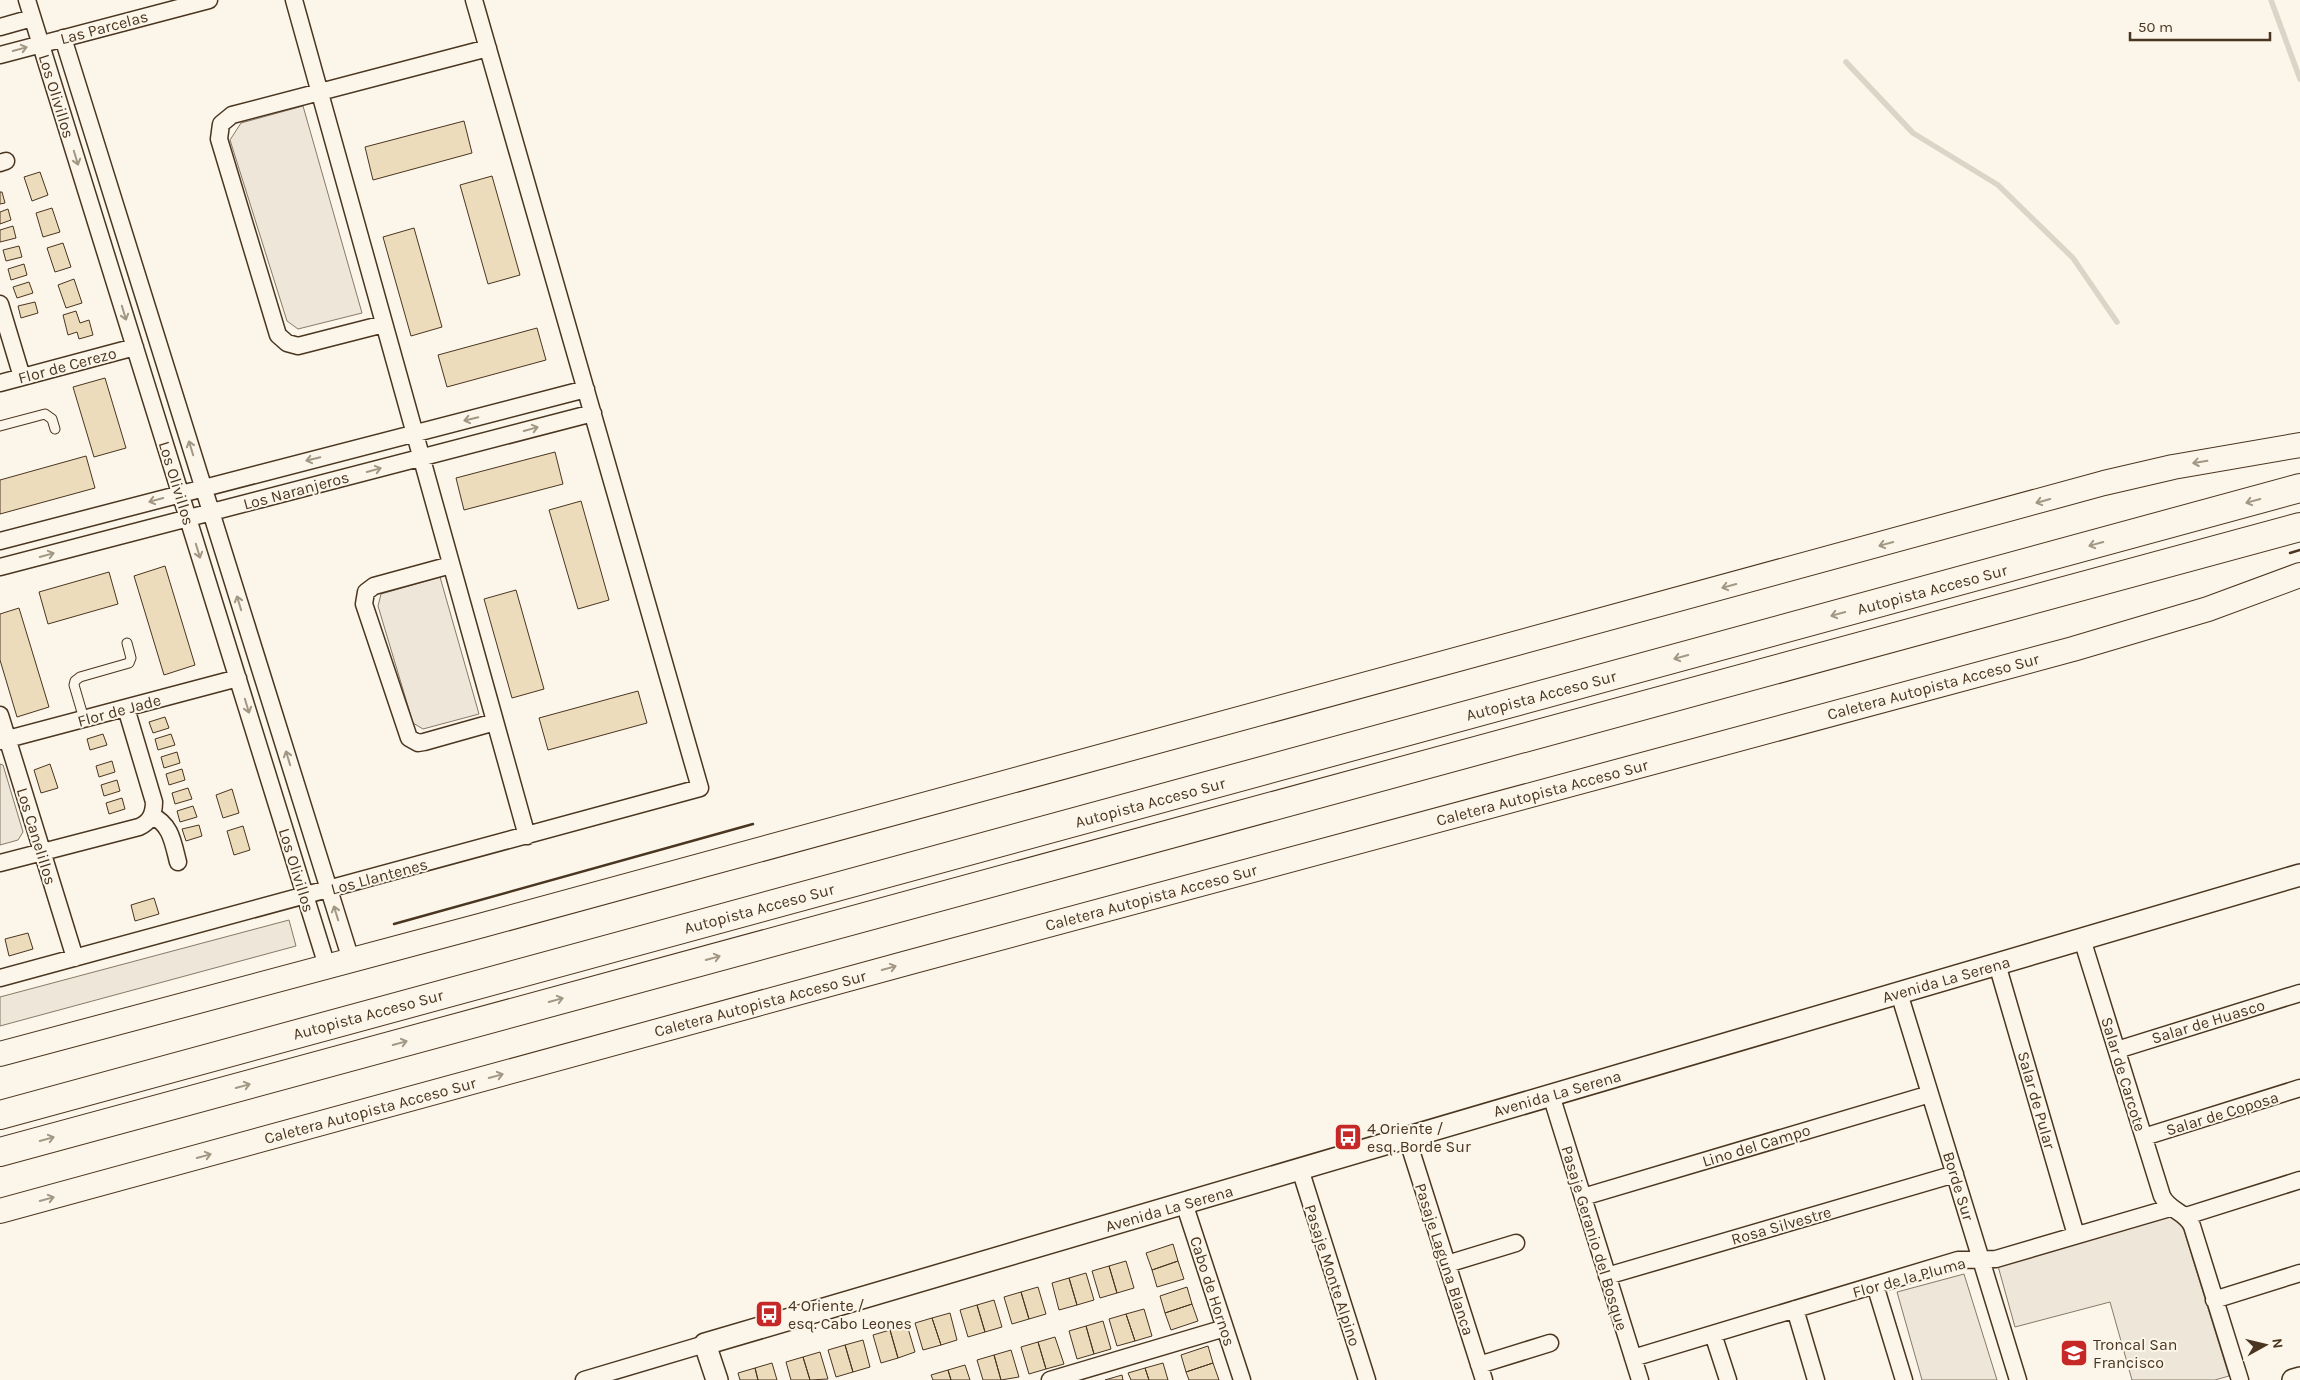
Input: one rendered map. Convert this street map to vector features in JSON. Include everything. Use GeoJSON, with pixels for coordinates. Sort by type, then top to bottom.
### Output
{"type":"FeatureCollection","features":[{"type":"Feature","properties":{"kind":"highway","name":"Autopista Acceso Sur"},"geometry":{"type":"LineString","coordinates":[[0,1114],[2300,488]]}},
{"type":"Feature","properties":{"kind":"highway"},"geometry":{"type":"LineString","coordinates":[[0,1152],[2300,527]]}},
{"type":"Feature","properties":{"kind":"main road"},"geometry":{"type":"LineString","coordinates":[[0,1054],[2121,479],[2173,467],[2300,445]]}},
{"type":"Feature","properties":{"kind":"main road","name":"Caletera Autopista Acceso Sur"},"geometry":{"type":"LineString","coordinates":[[0,1211],[917,960],[2073,649],[2208,610],[2300,575]]}},
{"type":"Feature","properties":{"kind":"street","name":"Los Olivillos"},"geometry":{"type":"LineString","coordinates":[[27,0],[327,966]]}},
{"type":"Feature","properties":{"kind":"street","name":"Las Parcelas"},"geometry":{"type":"LineString","coordinates":[[0,55],[208,0]]}},
{"type":"Feature","properties":{"kind":"street"},"geometry":{"type":"LineString","coordinates":[[294,0],[527,836]]}},
{"type":"Feature","properties":{"kind":"street"},"geometry":{"type":"LineString","coordinates":[[474,0],[593,413]]}},
{"type":"Feature","properties":{"kind":"street"},"geometry":{"type":"LineString","coordinates":[[0,27],[32,18]]}},
{"type":"Feature","properties":{"kind":"street"},"geometry":{"type":"LineString","coordinates":[[63,38],[351,960]]}},
{"type":"Feature","properties":{"kind":"street"},"geometry":{"type":"LineString","coordinates":[[384,324],[298,346],[282,339],[276,330],[219,139],[221,124],[232,115],[488,48]]}},
{"type":"Feature","properties":{"kind":"street"},"geometry":{"type":"LineString","coordinates":[[0,304],[22,377]]}},
{"type":"Feature","properties":{"kind":"street","name":"Flor de Cerezo"},"geometry":{"type":"LineString","coordinates":[[0,382],[135,347]]}},
{"type":"Feature","properties":{"kind":"street","name":"Los Naranjeros"},"geometry":{"type":"LineString","coordinates":[[0,541],[586,390]]}},
{"type":"Feature","properties":{"kind":"street","name":"Los Naranjeros"},"geometry":{"type":"LineString","coordinates":[[0,567],[593,413]]}},
{"type":"Feature","properties":{"kind":"street","name":"Los Llantenes"},"geometry":{"type":"LineString","coordinates":[[0,978],[700,788],[593,413]]}},
{"type":"Feature","properties":{"kind":"street"},"geometry":{"type":"LineString","coordinates":[[452,565],[374,586],[366,592],[364,604],[409,738],[418,743],[424,742],[495,722]]}},
{"type":"Feature","properties":{"kind":"street","name":"Flor de Jade"},"geometry":{"type":"LineString","coordinates":[[4,740],[238,678]]}},
{"type":"Feature","properties":{"kind":"street"},"geometry":{"type":"LineString","coordinates":[[0,863],[138,828],[152,816],[154,809],[152,793],[126,708]]}},
{"type":"Feature","properties":{"kind":"street","name":"Los Canelillos"},"geometry":{"type":"LineString","coordinates":[[0,715],[4,740],[42,853],[74,958]]}},
{"type":"Feature","properties":{"kind":"street"},"geometry":{"type":"LineString","coordinates":[[152,816],[162,821],[169,830],[178,862]]}},
{"type":"Feature","properties":{"kind":"street","name":"Avenida La Serena"},"geometry":{"type":"LineString","coordinates":[[584,1380],[2300,875]]}},
{"type":"Feature","properties":{"kind":"street","name":"Salar de Carcote"},"geometry":{"type":"LineString","coordinates":[[2082,939],[2162,1196],[2170,1208]]}},
{"type":"Feature","properties":{"kind":"street","name":"Salar de Pular"},"geometry":{"type":"LineString","coordinates":[[1997,964],[2076,1235]]}},
{"type":"Feature","properties":{"kind":"street","name":"Borde Sur"},"geometry":{"type":"LineString","coordinates":[[1899,993],[2018,1380]]}},
{"type":"Feature","properties":{"kind":"street","name":"Salar de Huasco"},"geometry":{"type":"LineString","coordinates":[[2117,1050],[2300,993]]}},
{"type":"Feature","properties":{"kind":"street","name":"Salar de Coposa"},"geometry":{"type":"LineString","coordinates":[[2144,1137],[2300,1088]]}},
{"type":"Feature","properties":{"kind":"street","name":"Lino del Campo"},"geometry":{"type":"LineString","coordinates":[[1582,1197],[1930,1094]]}},
{"type":"Feature","properties":{"kind":"street","name":"Pasaje Geranio del Bosque"},"geometry":{"type":"LineString","coordinates":[[1551,1095],[1640,1380]]}},
{"type":"Feature","properties":{"kind":"street","name":"Pasaje Laguna Blanca"},"geometry":{"type":"LineString","coordinates":[[1407,1138],[1481,1373]]}},
{"type":"Feature","properties":{"kind":"street","name":"Pasaje Monte Alpino"},"geometry":{"type":"LineString","coordinates":[[1300,1169],[1367,1380]]}},
{"type":"Feature","properties":{"kind":"street","name":"Rosa Silvestre"},"geometry":{"type":"LineString","coordinates":[[1607,1276],[1955,1174]]}},
{"type":"Feature","properties":{"kind":"street"},"geometry":{"type":"LineString","coordinates":[[2186,1216],[2300,1180]]}},
{"type":"Feature","properties":{"kind":"street","name":"Cabo de Hornos"},"geometry":{"type":"LineString","coordinates":[[1184,1203],[1242,1380]]}},
{"type":"Feature","properties":{"kind":"street"},"geometry":{"type":"LineString","coordinates":[[2170,1208],[2186,1216],[2192,1226],[2240,1380]]}},
{"type":"Feature","properties":{"kind":"street","name":"Flor de la Pluma"},"geometry":{"type":"LineString","coordinates":[[1633,1358],[1958,1260],[1996,1259],[2170,1208]]}},
{"type":"Feature","properties":{"kind":"street"},"geometry":{"type":"LineString","coordinates":[[1447,1264],[1516,1243]]}},
{"type":"Feature","properties":{"kind":"street"},"geometry":{"type":"LineString","coordinates":[[2214,1300],[2300,1273]]}},
{"type":"Feature","properties":{"kind":"street"},"geometry":{"type":"LineString","coordinates":[[1875,1285],[1904,1380]]}},
{"type":"Feature","properties":{"kind":"street"},"geometry":{"type":"LineString","coordinates":[[1795,1309],[1816,1380]]}},
{"type":"Feature","properties":{"kind":"street"},"geometry":{"type":"LineString","coordinates":[[1050,1380],[1225,1328]]}},
{"type":"Feature","properties":{"kind":"street"},"geometry":{"type":"LineString","coordinates":[[1713,1334],[1728,1380]]}},
{"type":"Feature","properties":{"kind":"street"},"geometry":{"type":"LineString","coordinates":[[1481,1373],[1550,1343]]}},
{"type":"Feature","properties":{"kind":"street"},"geometry":{"type":"LineString","coordinates":[[705,1344],[717,1380]]}},
{"type":"Feature","properties":{"kind":"street"},"geometry":{"type":"LineString","coordinates":[[2292,1380],[2300,1378]]}},
{"type":"Feature","properties":{"kind":"lane"},"geometry":{"type":"LineString","coordinates":[[0,426],[45,414],[50,417],[55,429]]}},
{"type":"Feature","properties":{"kind":"lane"},"geometry":{"type":"LineString","coordinates":[[84,719],[74,685],[75,681],[80,677],[128,663],[131,658],[127,644]]}},
{"type":"Feature","properties":{"kind":"shaded area"},"geometry":{"type":"Polygon","coordinates":[[[303,106],[362,313],[298,329],[287,321],[230,140],[241,123],[303,106]]]}},
{"type":"Feature","properties":{"kind":"shaded area"},"geometry":{"type":"Polygon","coordinates":[[[440,577],[479,714],[423,729],[413,723],[378,606],[381,594],[440,577]]]}},
{"type":"Feature","properties":{"kind":"shaded area"},"geometry":{"type":"Polygon","coordinates":[[[0,764],[3,765],[23,832],[18,840],[0,845],[0,764]]]}},
{"type":"Feature","properties":{"kind":"shaded area"},"geometry":{"type":"Polygon","coordinates":[[[289,920],[296,946],[0,1026],[0,997],[289,920]]]}},
{"type":"Feature","properties":{"kind":"shaded area"},"geometry":{"type":"Polygon","coordinates":[[[2168,1214],[2181,1221],[2229,1376],[2215,1380],[2132,1380],[2110,1302],[2015,1327],[1998,1266],[2168,1214]]]}},
{"type":"Feature","properties":{"kind":"shaded area"},"geometry":{"type":"Polygon","coordinates":[[[1964,1274],[1997,1380],[1922,1380],[1897,1292],[1964,1274]]]}},
{"type":"Feature","properties":{"kind":"building"},"geometry":{"type":"Polygon","coordinates":[[[464,121],[472,153],[373,180],[365,147],[464,121]]]}},
{"type":"Feature","properties":{"kind":"building"},"geometry":{"type":"Polygon","coordinates":[[[40,172],[48,195],[32,201],[24,177],[40,172]]]}},
{"type":"Feature","properties":{"kind":"building"},"geometry":{"type":"Polygon","coordinates":[[[492,176],[520,275],[488,284],[460,185],[492,176]]]}},
{"type":"Feature","properties":{"kind":"building"},"geometry":{"type":"Polygon","coordinates":[[[0,192],[2,192],[5,203],[0,204],[0,192]]]}},
{"type":"Feature","properties":{"kind":"building"},"geometry":{"type":"Polygon","coordinates":[[[52,208],[60,232],[43,237],[36,213],[52,208]]]}},
{"type":"Feature","properties":{"kind":"building"},"geometry":{"type":"Polygon","coordinates":[[[8,209],[11,220],[0,224],[0,212],[8,209]]]}},
{"type":"Feature","properties":{"kind":"building"},"geometry":{"type":"Polygon","coordinates":[[[13,226],[16,238],[0,242],[0,230],[13,226]]]}},
{"type":"Feature","properties":{"kind":"building"},"geometry":{"type":"Polygon","coordinates":[[[414,228],[442,327],[411,336],[383,237],[414,228]]]}},
{"type":"Feature","properties":{"kind":"building"},"geometry":{"type":"Polygon","coordinates":[[[63,243],[71,267],[55,272],[47,248],[63,243]]]}},
{"type":"Feature","properties":{"kind":"building"},"geometry":{"type":"Polygon","coordinates":[[[19,246],[22,257],[6,261],[3,250],[19,246]]]}},
{"type":"Feature","properties":{"kind":"building"},"geometry":{"type":"Polygon","coordinates":[[[24,264],[27,275],[11,280],[8,269],[24,264]]]}},
{"type":"Feature","properties":{"kind":"building"},"geometry":{"type":"Polygon","coordinates":[[[74,279],[82,303],[66,308],[58,285],[74,279]]]}},
{"type":"Feature","properties":{"kind":"building"},"geometry":{"type":"Polygon","coordinates":[[[29,282],[33,293],[17,298],[13,287],[29,282]]]}},
{"type":"Feature","properties":{"kind":"building"},"geometry":{"type":"Polygon","coordinates":[[[35,302],[38,313],[21,318],[18,306],[35,302]]]}},
{"type":"Feature","properties":{"kind":"building"},"geometry":{"type":"Polygon","coordinates":[[[76,311],[80,323],[89,320],[93,335],[79,339],[77,332],[68,335],[63,315],[76,311]]]}},
{"type":"Feature","properties":{"kind":"building"},"geometry":{"type":"Polygon","coordinates":[[[537,328],[546,360],[447,387],[438,355],[537,328]]]}},
{"type":"Feature","properties":{"kind":"building"},"geometry":{"type":"Polygon","coordinates":[[[105,378],[126,448],[94,457],[73,387],[105,378]]]}},
{"type":"Feature","properties":{"kind":"building"},"geometry":{"type":"Polygon","coordinates":[[[555,452],[563,484],[464,510],[456,478],[555,452]]]}},
{"type":"Feature","properties":{"kind":"building"},"geometry":{"type":"Polygon","coordinates":[[[86,456],[95,488],[0,514],[0,480],[86,456]]]}},
{"type":"Feature","properties":{"kind":"building"},"geometry":{"type":"Polygon","coordinates":[[[581,501],[609,600],[578,609],[549,510],[581,501]]]}},
{"type":"Feature","properties":{"kind":"building"},"geometry":{"type":"Polygon","coordinates":[[[165,566],[195,665],[164,675],[134,576],[165,566]]]}},
{"type":"Feature","properties":{"kind":"building"},"geometry":{"type":"Polygon","coordinates":[[[109,572],[118,604],[48,624],[39,592],[109,572]]]}},
{"type":"Feature","properties":{"kind":"building"},"geometry":{"type":"Polygon","coordinates":[[[516,590],[544,689],[512,698],[484,599],[516,590]]]}},
{"type":"Feature","properties":{"kind":"building"},"geometry":{"type":"Polygon","coordinates":[[[19,608],[49,707],[17,717],[0,660],[0,614],[19,608]]]}},
{"type":"Feature","properties":{"kind":"building"},"geometry":{"type":"Polygon","coordinates":[[[638,691],[647,723],[548,750],[539,718],[638,691]]]}},
{"type":"Feature","properties":{"kind":"building"},"geometry":{"type":"Polygon","coordinates":[[[165,717],[169,728],[153,733],[149,722],[165,717]]]}},
{"type":"Feature","properties":{"kind":"building"},"geometry":{"type":"Polygon","coordinates":[[[103,734],[107,745],[90,750],[87,739],[103,734]]]}},
{"type":"Feature","properties":{"kind":"building"},"geometry":{"type":"Polygon","coordinates":[[[171,734],[175,745],[158,750],[155,739],[171,734]]]}},
{"type":"Feature","properties":{"kind":"building"},"geometry":{"type":"Polygon","coordinates":[[[177,752],[180,763],[164,768],[161,757],[177,752]]]}},
{"type":"Feature","properties":{"kind":"building"},"geometry":{"type":"Polygon","coordinates":[[[112,761],[115,772],[99,777],[96,766],[112,761]]]}},
{"type":"Feature","properties":{"kind":"building"},"geometry":{"type":"Polygon","coordinates":[[[50,764],[58,788],[41,793],[34,770],[50,764]]]}},
{"type":"Feature","properties":{"kind":"building"},"geometry":{"type":"Polygon","coordinates":[[[182,769],[185,780],[169,785],[166,774],[182,769]]]}},
{"type":"Feature","properties":{"kind":"building"},"geometry":{"type":"Polygon","coordinates":[[[117,780],[120,791],[104,796],[101,785],[117,780]]]}},
{"type":"Feature","properties":{"kind":"building"},"geometry":{"type":"Polygon","coordinates":[[[188,788],[192,799],[175,804],[172,793],[188,788]]]}},
{"type":"Feature","properties":{"kind":"building"},"geometry":{"type":"Polygon","coordinates":[[[232,789],[239,813],[223,818],[216,795],[232,789]]]}},
{"type":"Feature","properties":{"kind":"building"},"geometry":{"type":"Polygon","coordinates":[[[122,798],[125,809],[109,814],[106,803],[122,798]]]}},
{"type":"Feature","properties":{"kind":"building"},"geometry":{"type":"Polygon","coordinates":[[[193,806],[197,817],[180,822],[177,811],[193,806]]]}},
{"type":"Feature","properties":{"kind":"building"},"geometry":{"type":"Polygon","coordinates":[[[199,825],[202,836],[186,841],[182,829],[199,825]]]}},
{"type":"Feature","properties":{"kind":"building"},"geometry":{"type":"Polygon","coordinates":[[[243,826],[250,850],[234,855],[227,831],[243,826]]]}},
{"type":"Feature","properties":{"kind":"building"},"geometry":{"type":"Polygon","coordinates":[[[154,898],[159,914],[135,921],[131,905],[154,898]]]}},
{"type":"Feature","properties":{"kind":"building"},"geometry":{"type":"Polygon","coordinates":[[[28,933],[33,949],[9,956],[5,939],[28,933]]]}},
{"type":"Feature","properties":{"kind":"building"},"geometry":{"type":"Polygon","coordinates":[[[1173,1244],[1178,1261],[1152,1270],[1146,1253],[1173,1244]]]}},
{"type":"Feature","properties":{"kind":"building"},"geometry":{"type":"Polygon","coordinates":[[[1126,1261],[1134,1288],[1117,1293],[1109,1266],[1126,1261]]]}},
{"type":"Feature","properties":{"kind":"building"},"geometry":{"type":"Polygon","coordinates":[[[1178,1261],[1184,1279],[1157,1287],[1152,1270],[1178,1261]]]}},
{"type":"Feature","properties":{"kind":"building"},"geometry":{"type":"Polygon","coordinates":[[[1109,1266],[1117,1293],[1100,1298],[1092,1271],[1109,1266]]]}},
{"type":"Feature","properties":{"kind":"building"},"geometry":{"type":"Polygon","coordinates":[[[1086,1273],[1094,1300],[1077,1305],[1069,1278],[1086,1273]]]}},
{"type":"Feature","properties":{"kind":"building"},"geometry":{"type":"Polygon","coordinates":[[[1069,1278],[1077,1305],[1059,1310],[1052,1283],[1069,1278]]]}},
{"type":"Feature","properties":{"kind":"building"},"geometry":{"type":"Polygon","coordinates":[[[1038,1287],[1046,1314],[1029,1319],[1021,1292],[1038,1287]]]}},
{"type":"Feature","properties":{"kind":"building"},"geometry":{"type":"Polygon","coordinates":[[[1187,1287],[1192,1304],[1165,1313],[1160,1296],[1187,1287]]]}},
{"type":"Feature","properties":{"kind":"building"},"geometry":{"type":"Polygon","coordinates":[[[1021,1292],[1029,1319],[1012,1324],[1004,1297],[1021,1292]]]}},
{"type":"Feature","properties":{"kind":"building"},"geometry":{"type":"Polygon","coordinates":[[[994,1300],[1002,1327],[985,1332],[977,1305],[994,1300]]]}},
{"type":"Feature","properties":{"kind":"building"},"geometry":{"type":"Polygon","coordinates":[[[1192,1304],[1198,1321],[1171,1330],[1165,1313],[1192,1304]]]}},
{"type":"Feature","properties":{"kind":"building"},"geometry":{"type":"Polygon","coordinates":[[[977,1305],[985,1332],[968,1337],[960,1310],[977,1305]]]}},
{"type":"Feature","properties":{"kind":"building"},"geometry":{"type":"Polygon","coordinates":[[[1144,1309],[1152,1336],[1135,1341],[1126,1314],[1144,1309]]]}},
{"type":"Feature","properties":{"kind":"building"},"geometry":{"type":"Polygon","coordinates":[[[950,1313],[957,1340],[941,1345],[932,1318],[950,1313]]]}},
{"type":"Feature","properties":{"kind":"building"},"geometry":{"type":"Polygon","coordinates":[[[1126,1314],[1135,1341],[1117,1346],[1109,1319],[1126,1314]]]}},
{"type":"Feature","properties":{"kind":"building"},"geometry":{"type":"Polygon","coordinates":[[[932,1318],[941,1345],[923,1350],[915,1323],[932,1318]]]}},
{"type":"Feature","properties":{"kind":"building"},"geometry":{"type":"Polygon","coordinates":[[[1103,1321],[1111,1349],[1094,1354],[1086,1326],[1103,1321]]]}},
{"type":"Feature","properties":{"kind":"building"},"geometry":{"type":"Polygon","coordinates":[[[907,1325],[915,1352],[898,1358],[890,1330],[907,1325]]]}},
{"type":"Feature","properties":{"kind":"building"},"geometry":{"type":"Polygon","coordinates":[[[1086,1326],[1094,1354],[1077,1359],[1069,1331],[1086,1326]]]}},
{"type":"Feature","properties":{"kind":"building"},"geometry":{"type":"Polygon","coordinates":[[[890,1330],[898,1358],[881,1363],[873,1335],[890,1330]]]}},
{"type":"Feature","properties":{"kind":"building"},"geometry":{"type":"Polygon","coordinates":[[[1055,1337],[1064,1364],[1046,1369],[1038,1342],[1055,1337]]]}},
{"type":"Feature","properties":{"kind":"building"},"geometry":{"type":"Polygon","coordinates":[[[863,1340],[870,1367],[853,1372],[845,1345],[863,1340]]]}},
{"type":"Feature","properties":{"kind":"building"},"geometry":{"type":"Polygon","coordinates":[[[1038,1342],[1046,1369],[1029,1374],[1021,1347],[1038,1342]]]}},
{"type":"Feature","properties":{"kind":"building"},"geometry":{"type":"Polygon","coordinates":[[[845,1345],[853,1372],[836,1377],[828,1350],[845,1345]]]}},
{"type":"Feature","properties":{"kind":"building"},"geometry":{"type":"Polygon","coordinates":[[[1208,1346],[1213,1363],[1186,1372],[1181,1355],[1208,1346]]]}},
{"type":"Feature","properties":{"kind":"building"},"geometry":{"type":"Polygon","coordinates":[[[1011,1350],[1019,1377],[1001,1380],[994,1355],[1011,1350]]]}},
{"type":"Feature","properties":{"kind":"building"},"geometry":{"type":"Polygon","coordinates":[[[820,1352],[828,1379],[810,1380],[803,1357],[820,1352]]]}},
{"type":"Feature","properties":{"kind":"building"},"geometry":{"type":"Polygon","coordinates":[[[994,1355],[1001,1380],[983,1380],[977,1360],[994,1355]]]}},
{"type":"Feature","properties":{"kind":"building"},"geometry":{"type":"Polygon","coordinates":[[[803,1357],[810,1380],[791,1380],[786,1362],[803,1357]]]}},
{"type":"Feature","properties":{"kind":"building"},"geometry":{"type":"Polygon","coordinates":[[[772,1363],[777,1380],[758,1380],[755,1368],[772,1363]]]}},
{"type":"Feature","properties":{"kind":"building"},"geometry":{"type":"Polygon","coordinates":[[[1163,1363],[1168,1380],[1149,1380],[1145,1368],[1163,1363]]]}},
{"type":"Feature","properties":{"kind":"building"},"geometry":{"type":"Polygon","coordinates":[[[1213,1363],[1219,1380],[1189,1380],[1186,1372],[1213,1363]]]}},
{"type":"Feature","properties":{"kind":"building"},"geometry":{"type":"Polygon","coordinates":[[[965,1365],[970,1380],[951,1380],[948,1370],[965,1365]]]}},
{"type":"Feature","properties":{"kind":"building"},"geometry":{"type":"Polygon","coordinates":[[[755,1368],[758,1380],[740,1380],[738,1373],[755,1368]]]}},
{"type":"Feature","properties":{"kind":"building"},"geometry":{"type":"Polygon","coordinates":[[[1145,1368],[1149,1380],[1131,1380],[1128,1373],[1145,1368]]]}},
{"type":"Feature","properties":{"kind":"building"},"geometry":{"type":"Polygon","coordinates":[[[948,1370],[951,1380],[933,1380],[931,1375],[948,1370]]]}},
{"type":"Feature","properties":{"kind":"building"},"geometry":{"type":"Polygon","coordinates":[[[1122,1375],[1123,1380],[1105,1380],[1122,1375]]]}},
{"type":"Feature","properties":{"kind":"waterway"},"geometry":{"type":"LineString","coordinates":[[2271,0],[2300,79]]}},
{"type":"Feature","properties":{"kind":"waterway"},"geometry":{"type":"LineString","coordinates":[[1846,62],[1913,133],[1998,185],[2073,258],[2117,322]]}},
{"type":"Feature","properties":{"kind":"wall"},"geometry":{"type":"LineString","coordinates":[[2290,553],[2300,550]]}},
{"type":"Feature","properties":{"kind":"wall"},"geometry":{"type":"LineString","coordinates":[[394,924],[753,824]]}},
{"type":"Feature","properties":{"kind":"place","name":"4 Oriente / esq. Borde Sur"},"geometry":{"type":"Point","coordinates":[1348,1137]}},
{"type":"Feature","properties":{"kind":"place","name":"4 Oriente / esq. Cabo Leones"},"geometry":{"type":"Point","coordinates":[769,1314]}},
{"type":"Feature","properties":{"kind":"place","name":"Troncal San Francisco"},"geometry":{"type":"Point","coordinates":[2074,1353]}}]}
